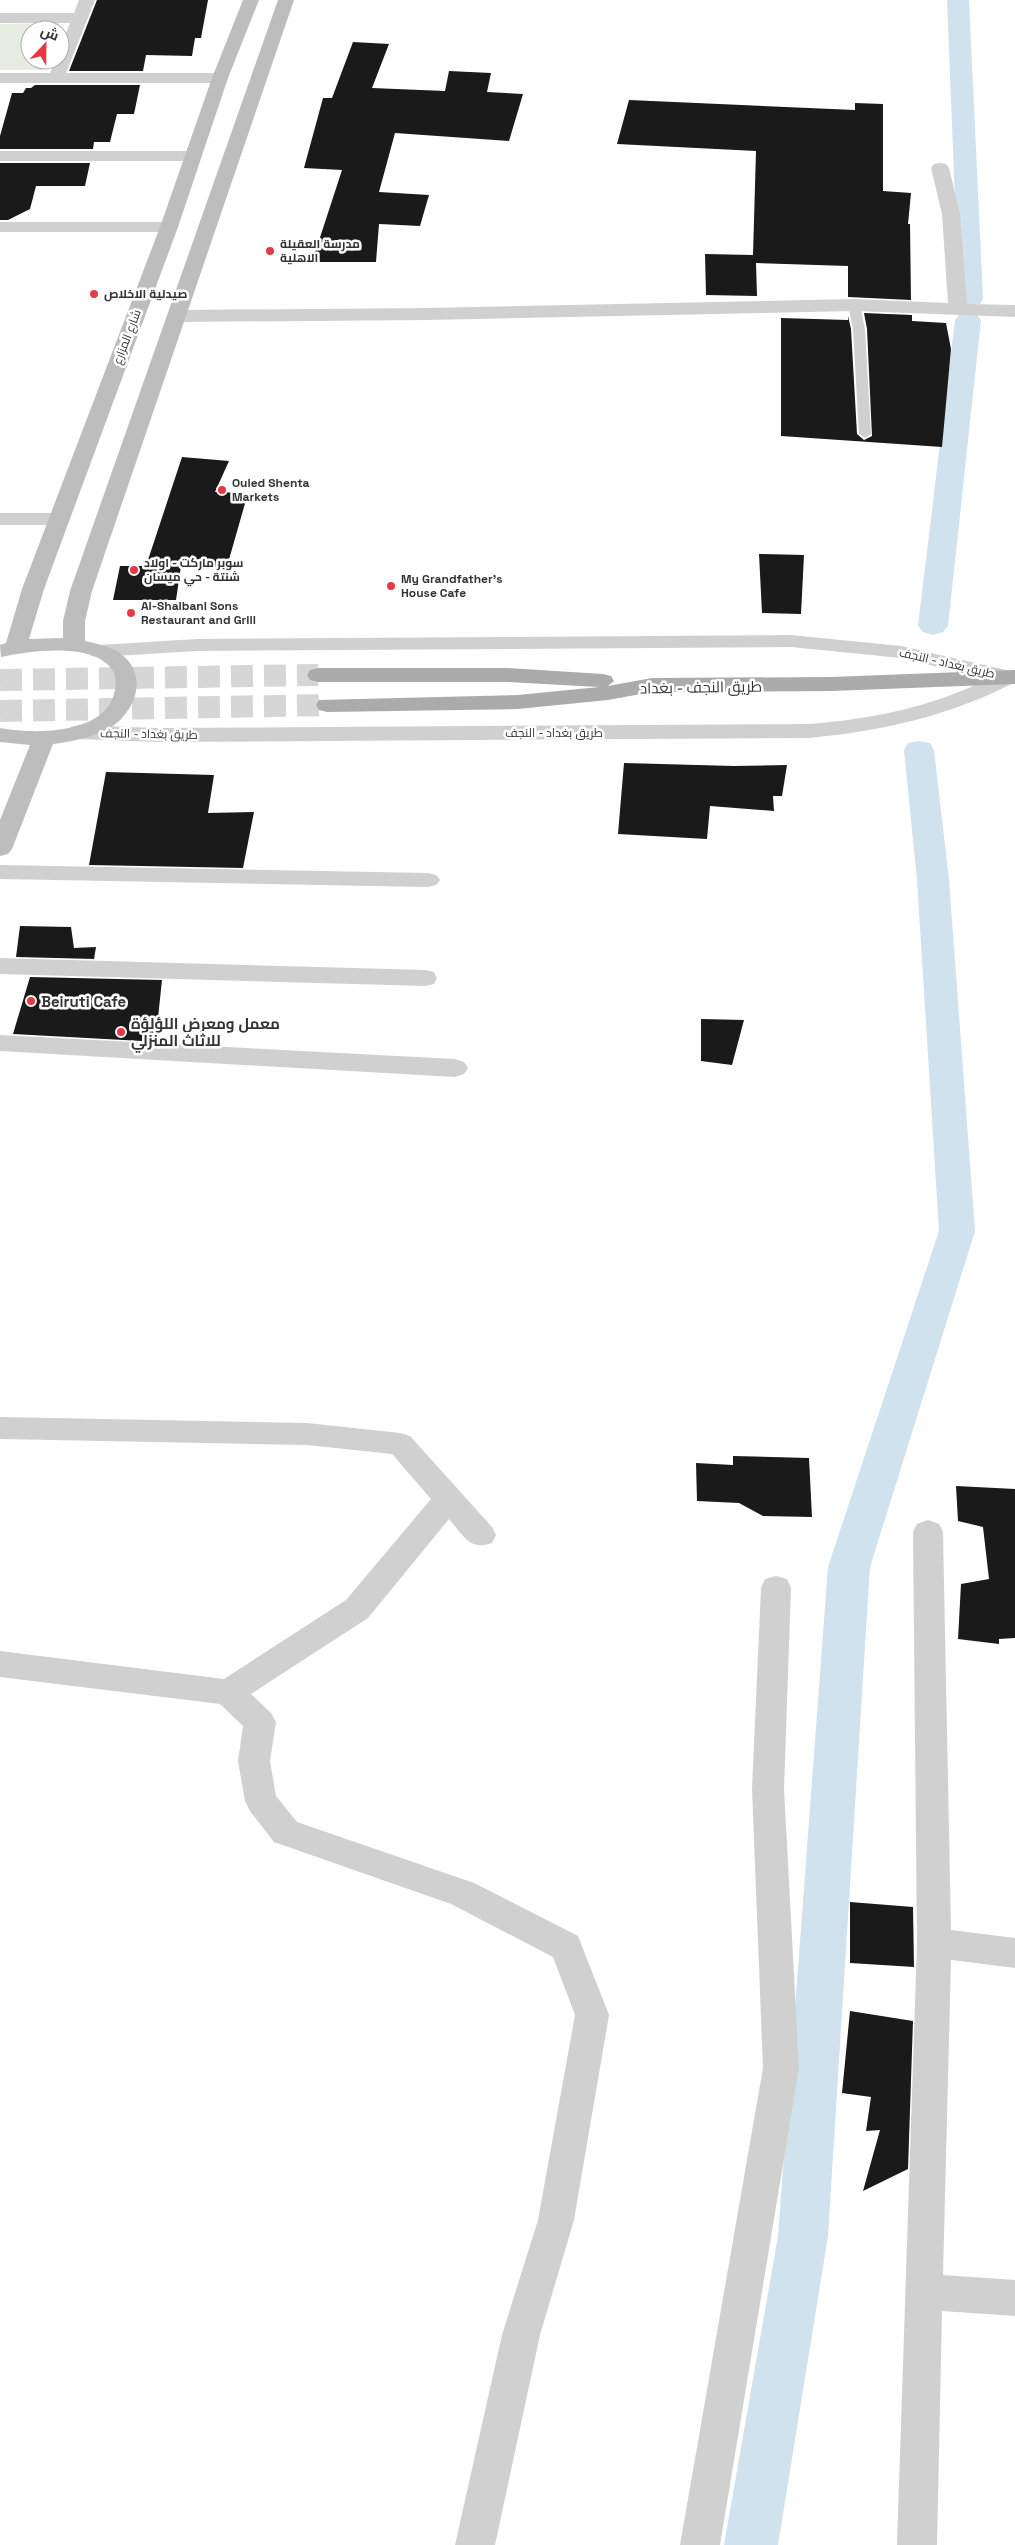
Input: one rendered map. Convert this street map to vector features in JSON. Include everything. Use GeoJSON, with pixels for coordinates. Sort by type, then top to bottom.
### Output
{"type":"FeatureCollection","features":[{"type":"Feature","properties":{"kind":"main road"},"geometry":{"type":"LineString","coordinates":[[318,675],[506,675],[652,685]]}},
{"type":"Feature","properties":{"kind":"main road","name":"طريق النجف - بغداد"},"geometry":{"type":"LineString","coordinates":[[327,705],[518,702],[608,693],[652,685],[831,684],[1011,677]]}},
{"type":"Feature","properties":{"kind":"street"},"geometry":{"type":"LineString","coordinates":[[56,78],[87,0]]}},
{"type":"Feature","properties":{"kind":"street","name":"شارع المزارع"},"geometry":{"type":"LineString","coordinates":[[6,649],[33,589],[169,227],[193,156],[224,122],[232,100],[220,78],[251,0]]}},
{"type":"Feature","properties":{"kind":"street","name":"شارع المزارع"},"geometry":{"type":"LineString","coordinates":[[74,644],[74,621],[82,591],[177,316],[224,122],[232,100],[286,0]]}},
{"type":"Feature","properties":{"kind":"street"},"geometry":{"type":"LineString","coordinates":[[0,18],[80,18]]}},
{"type":"Feature","properties":{"kind":"street"},"geometry":{"type":"LineString","coordinates":[[0,78],[220,78]]}},
{"type":"Feature","properties":{"kind":"street"},"geometry":{"type":"LineString","coordinates":[[0,156],[193,156]]}},
{"type":"Feature","properties":{"kind":"street"},"geometry":{"type":"LineString","coordinates":[[940,168],[952,214],[958,308]]}},
{"type":"Feature","properties":{"kind":"street"},"geometry":{"type":"LineString","coordinates":[[0,227],[169,227]]}},
{"type":"Feature","properties":{"kind":"street"},"geometry":{"type":"LineString","coordinates":[[177,316],[427,314],[854,305],[1015,311]]}},
{"type":"Feature","properties":{"kind":"street"},"geometry":{"type":"LineString","coordinates":[[0,519],[59,519]]}},
{"type":"Feature","properties":{"kind":"street","name":"طريق بغداد - النجف"},"geometry":{"type":"LineString","coordinates":[[99,651],[197,645],[791,641],[901,652],[1011,677]]}},
{"type":"Feature","properties":{"kind":"street"},"geometry":{"type":"LineString","coordinates":[[0,735],[26,739],[44,739],[79,732],[108,717],[125,697],[127,686],[123,671],[111,658],[99,651],[74,644],[45,642],[6,649]]}},
{"type":"Feature","properties":{"kind":"street","name":"طريق بغداد - النجف"},"geometry":{"type":"LineString","coordinates":[[79,732],[157,736],[808,731],[856,727],[919,714],[967,698],[1011,677]]}},
{"type":"Feature","properties":{"kind":"street"},"geometry":{"type":"LineString","coordinates":[[0,850],[44,739]]}},
{"type":"Feature","properties":{"kind":"street"},"geometry":{"type":"LineString","coordinates":[[0,872],[428,880]]}},
{"type":"Feature","properties":{"kind":"street"},"geometry":{"type":"LineString","coordinates":[[0,966],[425,978]]}},
{"type":"Feature","properties":{"kind":"street"},"geometry":{"type":"LineString","coordinates":[[0,1043],[455,1068]]}},
{"type":"Feature","properties":{"kind":"street"},"geometry":{"type":"LineString","coordinates":[[0,1428],[308,1434],[400,1444],[481,1535]]}},
{"type":"Feature","properties":{"kind":"street"},"geometry":{"type":"LineString","coordinates":[[228,1692],[357,1609],[449,1499]]}},
{"type":"Feature","properties":{"kind":"street"},"geometry":{"type":"LineString","coordinates":[[917,2545],[934,1944],[928,1532]]}},
{"type":"Feature","properties":{"kind":"street"},"geometry":{"type":"LineString","coordinates":[[700,2545],[781,2068],[768,1789],[776,1588]]}},
{"type":"Feature","properties":{"kind":"street"},"geometry":{"type":"LineString","coordinates":[[0,1664],[228,1692],[260,1722],[254,1761],[261,1801],[286,1832],[462,1893],[566,1948],[592,2015],[556,2220],[521,2335],[475,2545]]}},
{"type":"Feature","properties":{"kind":"street"},"geometry":{"type":"LineString","coordinates":[[934,1944],[1015,1953]]}},
{"type":"Feature","properties":{"kind":"street"},"geometry":{"type":"LineString","coordinates":[[924,2292],[1015,2298]]}},
{"type":"Feature","properties":{"kind":"lane"},"geometry":{"type":"LineString","coordinates":[[854,305],[859,329],[864,434]]}},
{"type":"Feature","properties":{"kind":"shaded area"},"geometry":{"type":"Polygon","coordinates":[[[0,24],[20,24],[20,70],[0,70],[0,24]]]}},
{"type":"Feature","properties":{"kind":"building"},"geometry":{"type":"Polygon","coordinates":[[[97,0],[208,0],[201,38],[195,38],[192,56],[146,55],[143,71],[69,71],[97,0]]]}},
{"type":"Feature","properties":{"kind":"building"},"geometry":{"type":"Polygon","coordinates":[[[353,42],[389,44],[372,88],[445,91],[449,71],[491,73],[487,92],[523,94],[509,141],[395,133],[379,192],[429,195],[420,226],[379,224],[376,262],[312,262],[342,170],[304,168],[323,98],[332,98],[353,42]]]}},
{"type":"Feature","properties":{"kind":"building"},"geometry":{"type":"Polygon","coordinates":[[[35,85],[140,85],[134,114],[117,114],[110,142],[94,142],[93,149],[0,149],[0,136],[12,93],[23,93],[26,88],[31,88],[35,85]]]}},
{"type":"Feature","properties":{"kind":"building"},"geometry":{"type":"Polygon","coordinates":[[[629,100],[855,110],[855,103],[883,104],[883,191],[911,193],[908,224],[910,224],[911,300],[848,297],[848,266],[756,263],[757,296],[706,295],[705,254],[753,255],[756,151],[617,144],[629,100]]]}},
{"type":"Feature","properties":{"kind":"building"},"geometry":{"type":"Polygon","coordinates":[[[0,163],[90,163],[85,186],[36,186],[30,209],[8,220],[0,220],[0,163]]]}},
{"type":"Feature","properties":{"kind":"building"},"geometry":{"type":"Polygon","coordinates":[[[864,313],[912,315],[912,321],[946,323],[951,349],[942,447],[781,436],[781,318],[848,320],[848,316],[851,329],[857,434],[864,440],[872,436],[867,329],[864,313]]]}},
{"type":"Feature","properties":{"kind":"building"},"geometry":{"type":"Polygon","coordinates":[[[182,457],[229,461],[215,492],[248,493],[226,570],[181,566],[176,600],[113,600],[120,566],[146,566],[182,457]]]}},
{"type":"Feature","properties":{"kind":"building"},"geometry":{"type":"Polygon","coordinates":[[[759,554],[804,555],[801,614],[762,613],[759,554]]]}},
{"type":"Feature","properties":{"kind":"building"},"geometry":{"type":"Polygon","coordinates":[[[624,763],[734,766],[787,765],[782,796],[773,796],[774,811],[710,806],[707,839],[618,834],[624,763]]]}},
{"type":"Feature","properties":{"kind":"building"},"geometry":{"type":"Polygon","coordinates":[[[106,772],[214,775],[208,813],[254,812],[243,868],[89,865],[106,772]]]}},
{"type":"Feature","properties":{"kind":"building"},"geometry":{"type":"Polygon","coordinates":[[[20,926],[71,927],[74,948],[96,947],[94,959],[16,957],[20,926]]]}},
{"type":"Feature","properties":{"kind":"building"},"geometry":{"type":"Polygon","coordinates":[[[30,977],[162,980],[156,1037],[143,1037],[142,1041],[13,1034],[30,977]]]}},
{"type":"Feature","properties":{"kind":"building"},"geometry":{"type":"Polygon","coordinates":[[[701,1019],[744,1020],[732,1065],[701,1061],[701,1019]]]}},
{"type":"Feature","properties":{"kind":"building"},"geometry":{"type":"Polygon","coordinates":[[[733,1456],[809,1458],[812,1517],[763,1516],[739,1503],[697,1501],[696,1463],[733,1465],[733,1456]]]}},
{"type":"Feature","properties":{"kind":"building"},"geometry":{"type":"Polygon","coordinates":[[[956,1486],[1015,1489],[1015,1638],[999,1639],[999,1644],[958,1639],[961,1584],[989,1579],[983,1527],[958,1521],[956,1486]]]}},
{"type":"Feature","properties":{"kind":"building"},"geometry":{"type":"Polygon","coordinates":[[[850,1902],[913,1907],[914,1967],[850,1963],[850,1902]]]}},
{"type":"Feature","properties":{"kind":"building"},"geometry":{"type":"Polygon","coordinates":[[[850,2011],[913,2021],[908,2169],[863,2191],[880,2130],[866,2131],[871,2097],[842,2093],[850,2011]]]}},
{"type":"Feature","properties":{"kind":"waterway"},"geometry":{"type":"LineString","coordinates":[[958,0],[971,299]]}},
{"type":"Feature","properties":{"kind":"waterway"},"geometry":{"type":"LineString","coordinates":[[933,626],[968,320]]}},
{"type":"Feature","properties":{"kind":"waterway"},"geometry":{"type":"LineString","coordinates":[[751,2545],[803,2236],[849,1567],[957,1231],[933,880],[919,750]]}},
{"type":"Feature","properties":{"kind":"tunnel"},"geometry":{"type":"LineString","coordinates":[[0,680],[318,675]]}},
{"type":"Feature","properties":{"kind":"tunnel"},"geometry":{"type":"LineString","coordinates":[[0,711],[327,705]]}},
{"type":"Feature","properties":{"kind":"place","name":"مدرسة العقيلة الاهلية"},"geometry":{"type":"Point","coordinates":[270,251]}},
{"type":"Feature","properties":{"kind":"place","name":"صيدلية الاخلاص"},"geometry":{"type":"Point","coordinates":[94,294]}},
{"type":"Feature","properties":{"kind":"place","name":"Ouled Shenta Markets"},"geometry":{"type":"Point","coordinates":[222,490]}},
{"type":"Feature","properties":{"kind":"place","name":"سوبر ماركت - اولاد شنتة - حي ميسان"},"geometry":{"type":"Point","coordinates":[134,570]}},
{"type":"Feature","properties":{"kind":"place","name":"My Grandfather's House Cafe"},"geometry":{"type":"Point","coordinates":[391,586]}},
{"type":"Feature","properties":{"kind":"place","name":"Al-Shaibani Sons Restaurant and Grill"},"geometry":{"type":"Point","coordinates":[131,613]}},
{"type":"Feature","properties":{"kind":"place","name":"Beiruti Cafe"},"geometry":{"type":"Point","coordinates":[31,1001]}},
{"type":"Feature","properties":{"kind":"place","name":"معمل ومعرض اللؤلؤة للاثاث المنزلي"},"geometry":{"type":"Point","coordinates":[121,1032]}}]}
